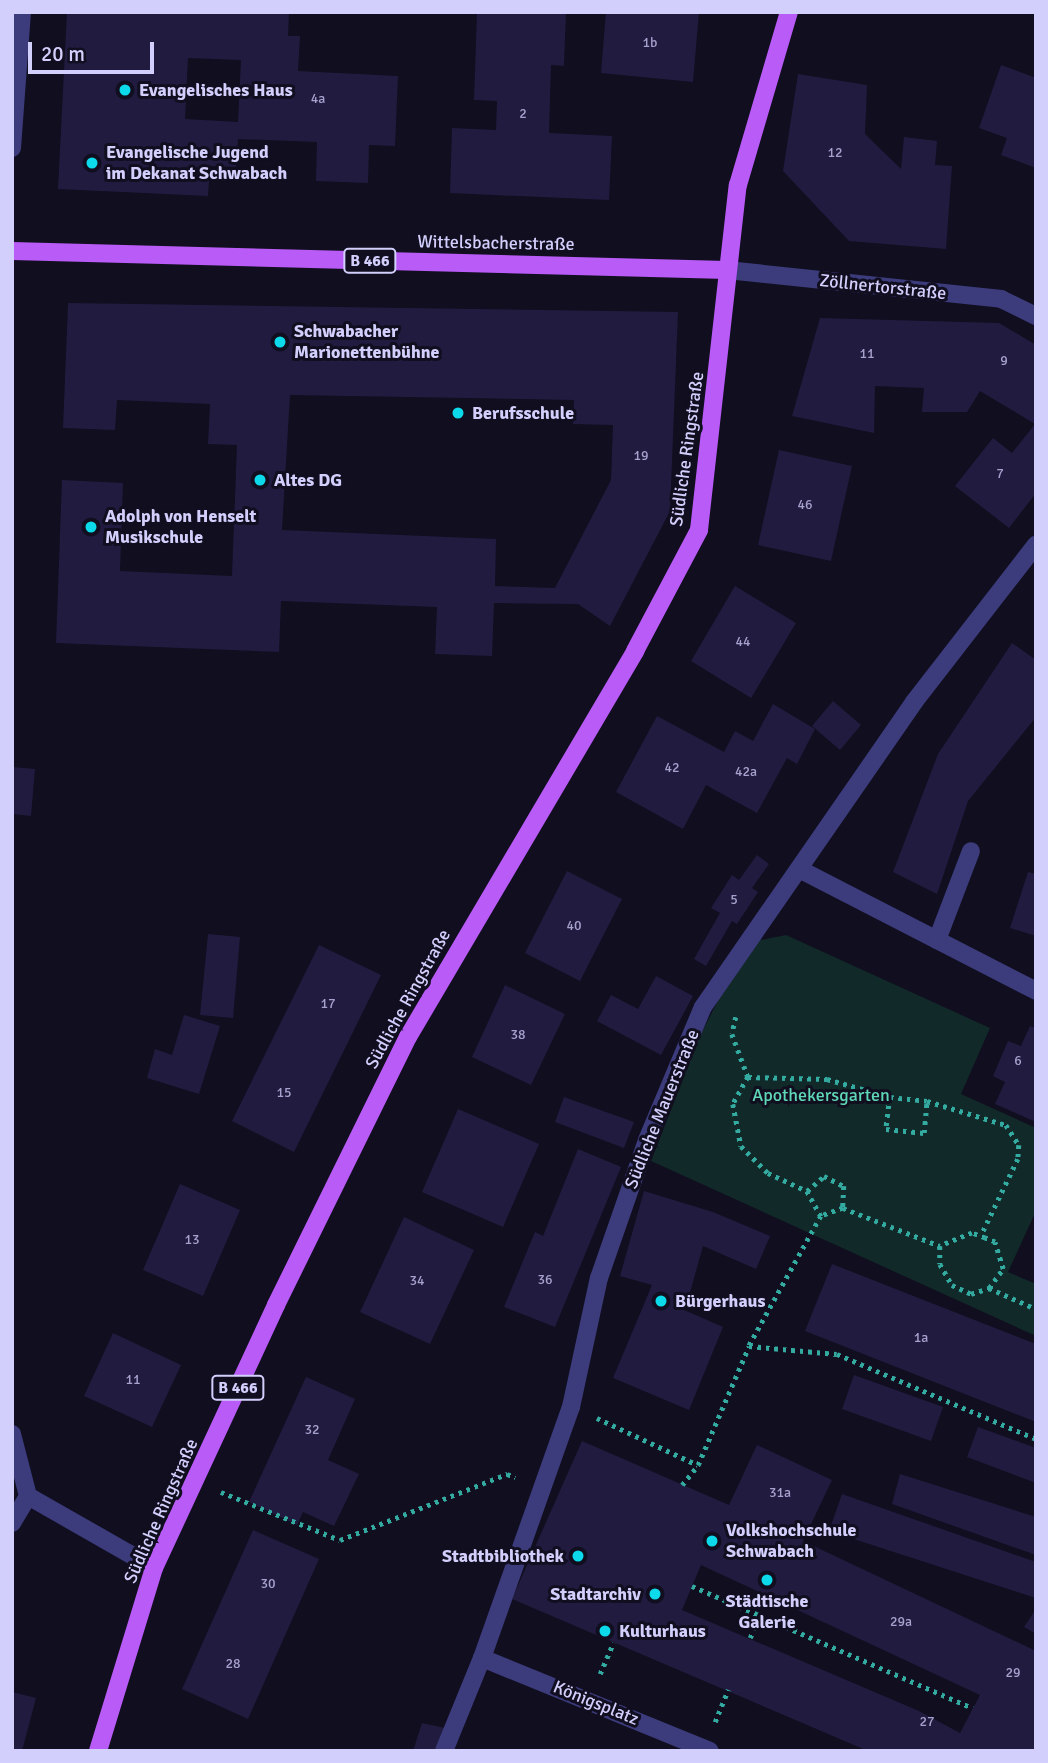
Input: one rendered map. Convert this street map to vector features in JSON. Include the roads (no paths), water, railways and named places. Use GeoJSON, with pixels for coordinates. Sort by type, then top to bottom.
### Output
{"type":"FeatureCollection","features":[{"type":"Feature","properties":{"kind":"main road","name":"Südliche Ringstraße"},"geometry":{"type":"LineString","coordinates":[[98,1751],[154,1568],[196,1483],[276,1306],[408,1037],[635,650],[699,530],[738,185],[789,12]]}},
{"type":"Feature","properties":{"kind":"main road","name":"Wittelsbacherstraße"},"geometry":{"type":"LineString","coordinates":[[12,251],[727,270]]}},
{"type":"Feature","properties":{"kind":"street"},"geometry":{"type":"LineString","coordinates":[[12,148],[22,12]]}},
{"type":"Feature","properties":{"kind":"street","name":"Zöllnertorstraße"},"geometry":{"type":"LineString","coordinates":[[727,270],[1001,299],[1036,316]]}},
{"type":"Feature","properties":{"kind":"street","name":"Südliche Mauerstraße"},"geometry":{"type":"LineString","coordinates":[[444,1751],[482,1658],[571,1406],[599,1278],[647,1140],[704,1007],[914,702],[1036,545]]}},
{"type":"Feature","properties":{"kind":"street"},"geometry":{"type":"LineString","coordinates":[[937,940],[971,851]]}},
{"type":"Feature","properties":{"kind":"street"},"geometry":{"type":"LineString","coordinates":[[799,869],[1036,991]]}},
{"type":"Feature","properties":{"kind":"street"},"geometry":{"type":"LineString","coordinates":[[12,1434],[28,1496],[12,1523]]}},
{"type":"Feature","properties":{"kind":"street"},"geometry":{"type":"LineString","coordinates":[[28,1496],[154,1568]]}},
{"type":"Feature","properties":{"kind":"street","name":"Königsplatz"},"geometry":{"type":"LineString","coordinates":[[482,1658],[710,1751]]}},
{"type":"Feature","properties":{"kind":"place","name":"Evangelisches Haus"},"geometry":{"type":"Point","coordinates":[125,90]}},
{"type":"Feature","properties":{"kind":"place","name":"Evangelische Jugend im Dekanat Schwabach"},"geometry":{"type":"Point","coordinates":[92,163]}},
{"type":"Feature","properties":{"kind":"place","name":"Schwabacher Marionettenbühne"},"geometry":{"type":"Point","coordinates":[280,342]}},
{"type":"Feature","properties":{"kind":"place","name":"Berufsschule"},"geometry":{"type":"Point","coordinates":[458,413]}},
{"type":"Feature","properties":{"kind":"place","name":"Altes DG"},"geometry":{"type":"Point","coordinates":[260,480]}},
{"type":"Feature","properties":{"kind":"place","name":"Adolph von Henselt Musikschule"},"geometry":{"type":"Point","coordinates":[91,527]}},
{"type":"Feature","properties":{"kind":"place","name":"Bürgerhaus"},"geometry":{"type":"Point","coordinates":[661,1301]}},
{"type":"Feature","properties":{"kind":"place","name":"Volkshochschule Schwabach"},"geometry":{"type":"Point","coordinates":[712,1541]}},
{"type":"Feature","properties":{"kind":"place","name":"Stadtbibliothek"},"geometry":{"type":"Point","coordinates":[578,1556]}},
{"type":"Feature","properties":{"kind":"place","name":"Städtische Galerie"},"geometry":{"type":"Point","coordinates":[767,1580]}},
{"type":"Feature","properties":{"kind":"place","name":"Stadtarchiv"},"geometry":{"type":"Point","coordinates":[655,1594]}},
{"type":"Feature","properties":{"kind":"place","name":"Kulturhaus"},"geometry":{"type":"Point","coordinates":[605,1631]}},
{"type":"Feature","properties":{"kind":"park label","name":"Apothekersgarten"},"geometry":{"type":"Point","coordinates":[821,1095]}}]}
